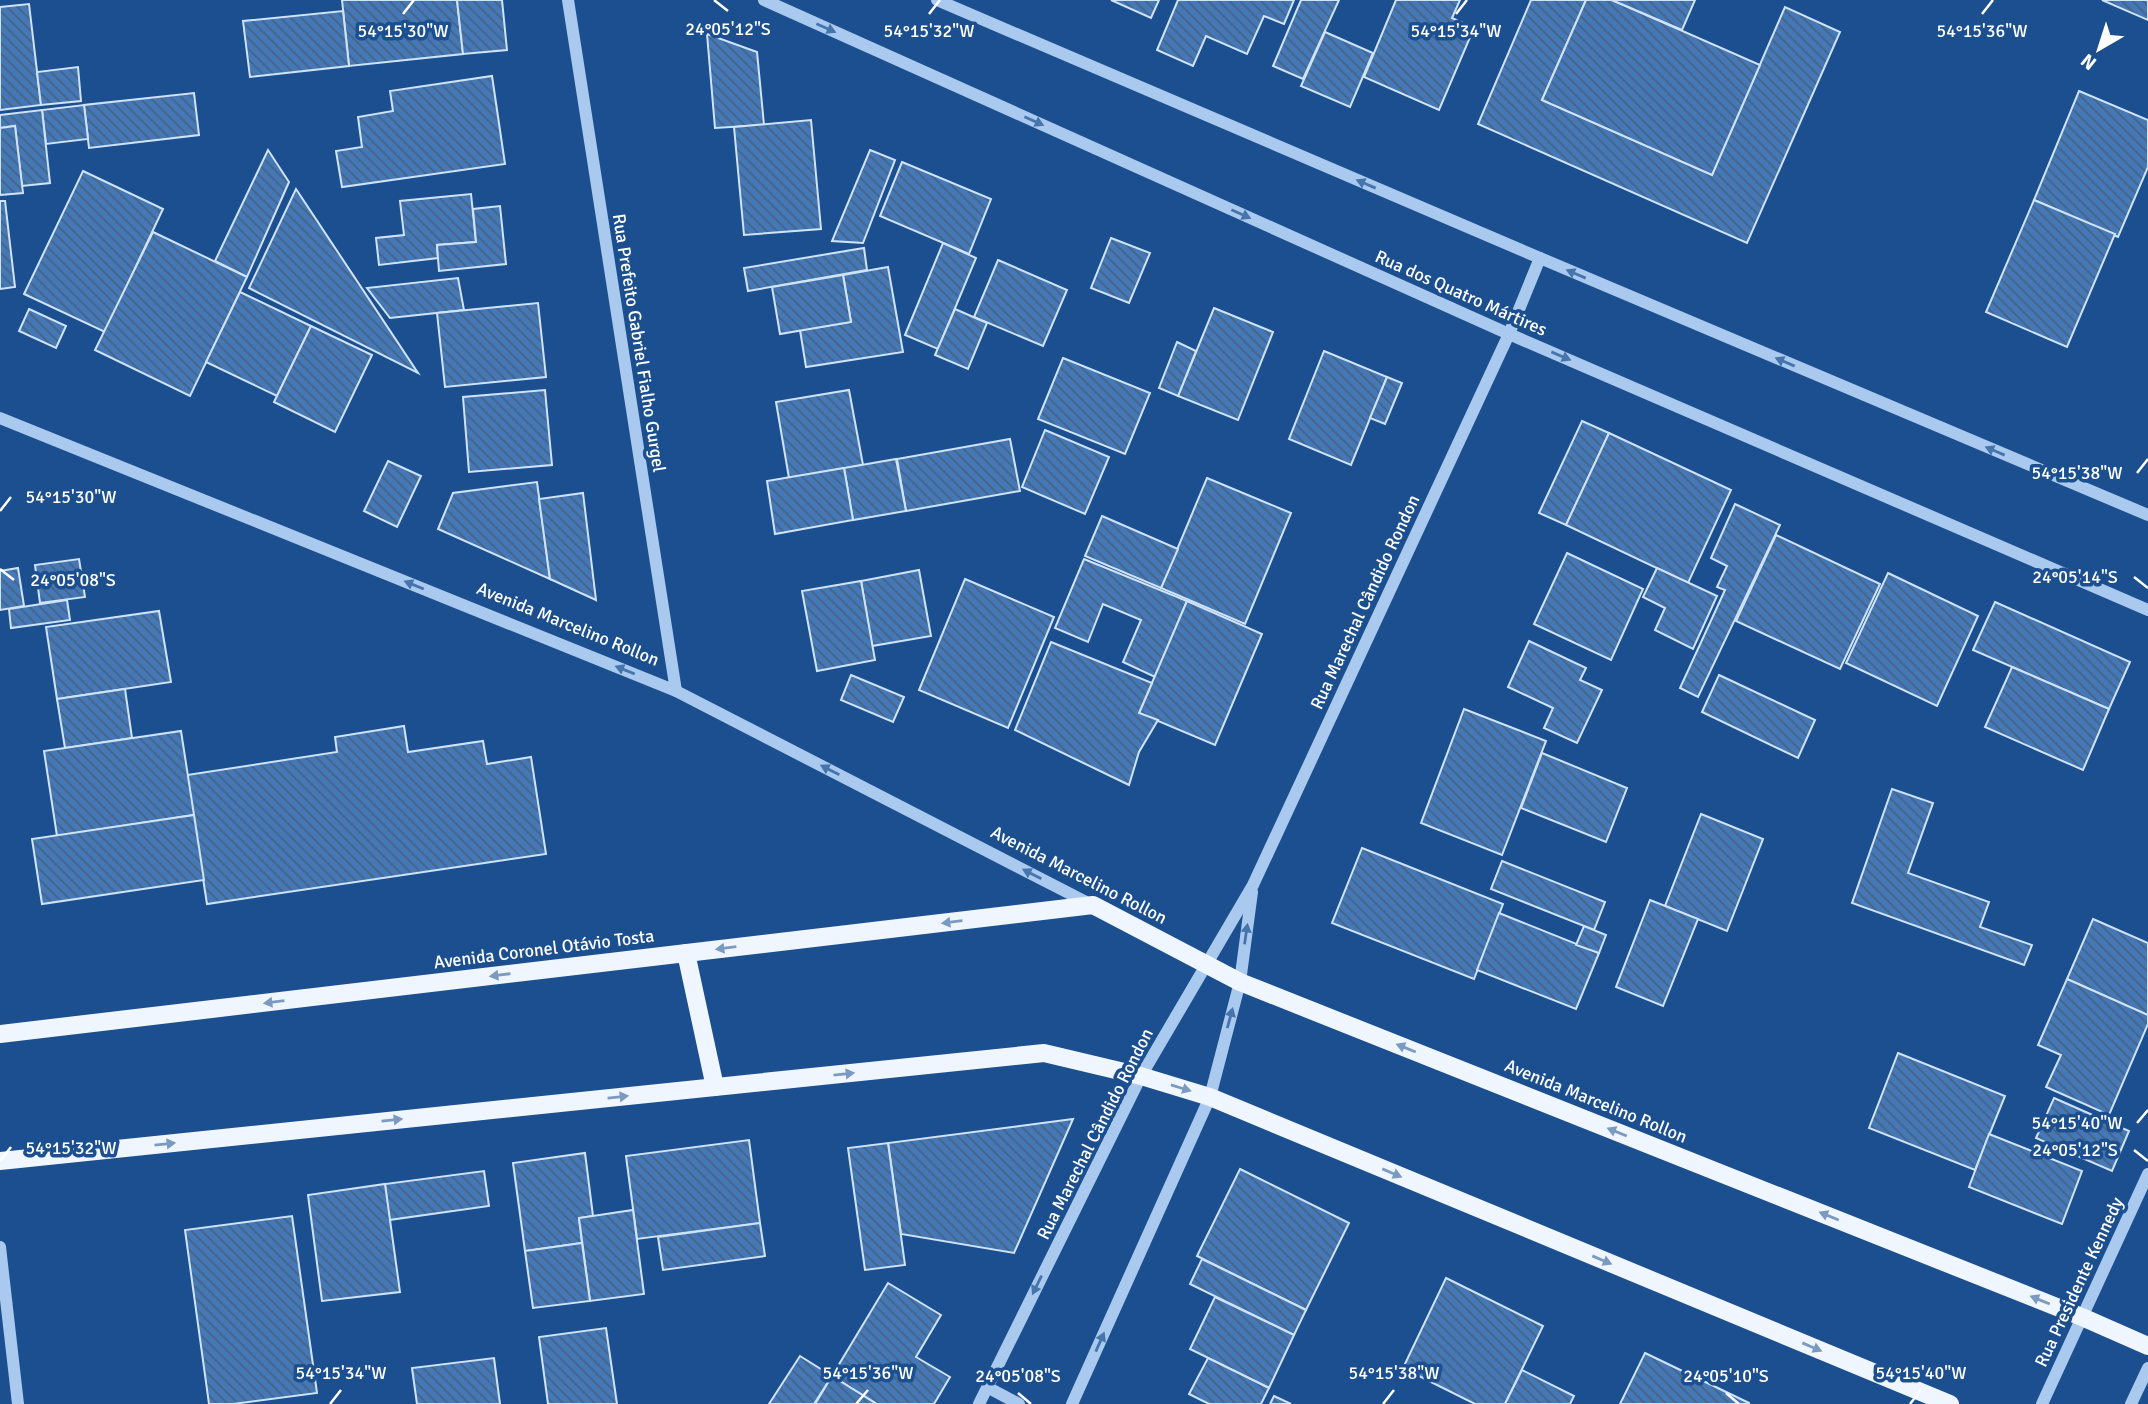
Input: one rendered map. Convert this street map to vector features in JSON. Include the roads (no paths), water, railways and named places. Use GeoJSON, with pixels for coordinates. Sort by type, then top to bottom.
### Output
{"type":"FeatureCollection","features":[{"type":"Feature","properties":{"kind":"main road","name":"Avenida Coronel Otávio Tosta"},"geometry":{"type":"LineString","coordinates":[[0,1034],[1093,905]]}},
{"type":"Feature","properties":{"kind":"main road","name":"Avenida Marcelino Rollon"},"geometry":{"type":"LineString","coordinates":[[1093,905],[1240,982],[2082,1317],[2148,1346]]}},
{"type":"Feature","properties":{"kind":"main road"},"geometry":{"type":"LineString","coordinates":[[686,953],[715,1087]]}},
{"type":"Feature","properties":{"kind":"main road"},"geometry":{"type":"LineString","coordinates":[[0,1161],[1044,1053],[1141,1076],[1210,1097],[1950,1404]]}},
{"type":"Feature","properties":{"kind":"street","name":"Rua Prefeito Gabriel Fialho Gurgel"},"geometry":{"type":"LineString","coordinates":[[568,0],[676,691]]}},
{"type":"Feature","properties":{"kind":"street","name":"Rua dos Quatro Mártires"},"geometry":{"type":"LineString","coordinates":[[764,0],[1509,334],[2148,610]]}},
{"type":"Feature","properties":{"kind":"street"},"geometry":{"type":"LineString","coordinates":[[937,0],[2148,515]]}},
{"type":"Feature","properties":{"kind":"street","name":"Rua Marechal Cândido Rondon"},"geometry":{"type":"LineString","coordinates":[[979,1404],[1141,1076],[1253,885],[1509,334],[1540,258]]}},
{"type":"Feature","properties":{"kind":"street","name":"Avenida Marcelino Rollon"},"geometry":{"type":"LineString","coordinates":[[0,418],[676,691],[1093,905]]}},
{"type":"Feature","properties":{"kind":"street","name":"Rua Marechal Cândido Rondon"},"geometry":{"type":"LineString","coordinates":[[1072,1404],[1210,1097],[1240,982],[1253,885]]}},
{"type":"Feature","properties":{"kind":"street","name":"Rua Presidente Kennedy"},"geometry":{"type":"LineString","coordinates":[[2042,1404],[2148,1174]]}},
{"type":"Feature","properties":{"kind":"street"},"geometry":{"type":"LineString","coordinates":[[0,1247],[18,1404]]}},
{"type":"Feature","properties":{"kind":"street"},"geometry":{"type":"LineString","coordinates":[[2131,1404],[2148,1368]]}},
{"type":"Feature","properties":{"kind":"street"},"geometry":{"type":"LineString","coordinates":[[987,1387],[1019,1404]]}}]}
